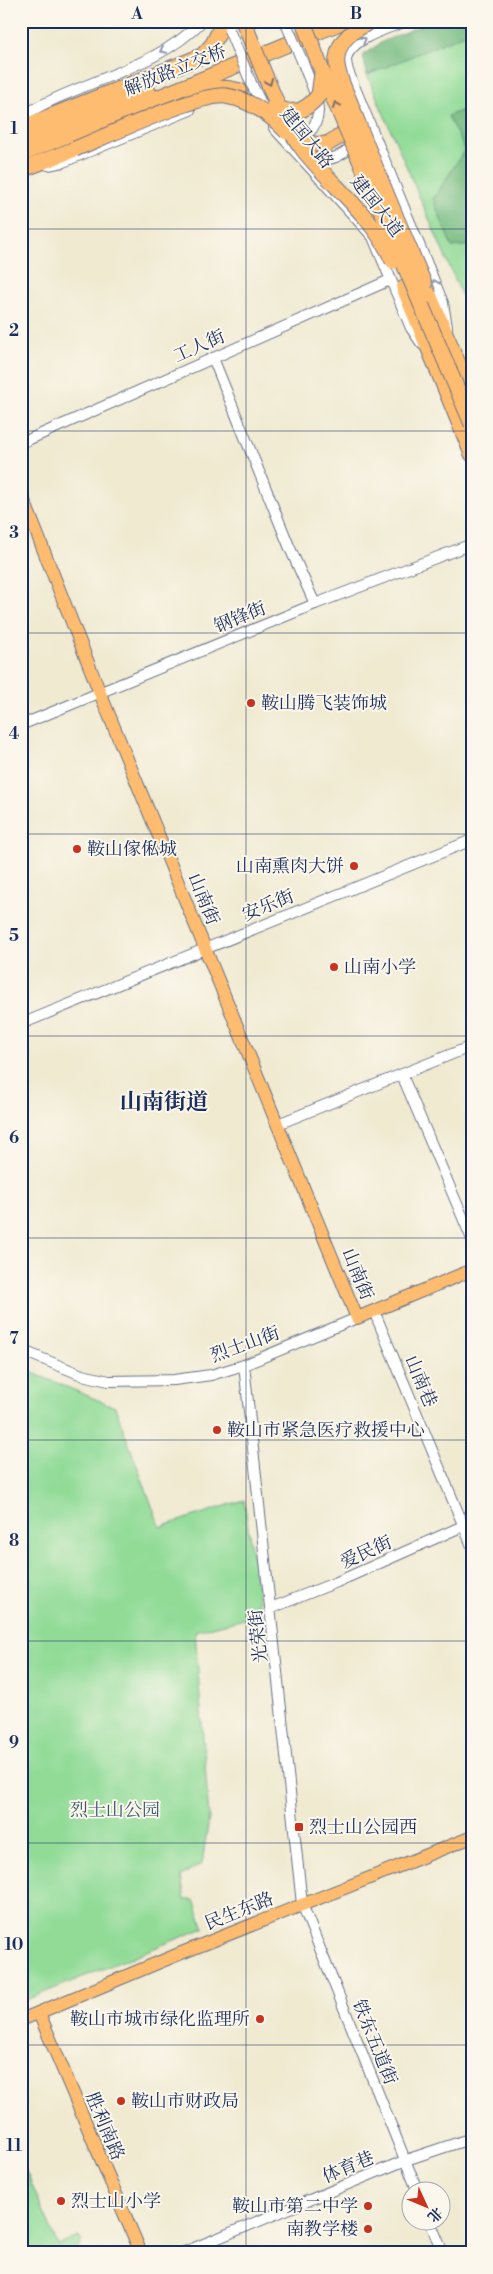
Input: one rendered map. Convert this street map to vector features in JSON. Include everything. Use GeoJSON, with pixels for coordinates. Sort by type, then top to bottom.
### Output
{"type":"FeatureCollection","features":[{"type":"Feature","properties":{"kind":"highway"},"geometry":{"type":"LineString","coordinates":[[21,118],[190,53],[205,39],[215,21]]}},
{"type":"Feature","properties":{"kind":"highway","name":"建国大道"},"geometry":{"type":"LineString","coordinates":[[243,21],[285,132],[301,154],[372,225],[388,250],[472,454]]}},
{"type":"Feature","properties":{"kind":"highway","name":"建国大道"},"geometry":{"type":"LineString","coordinates":[[303,21],[322,71],[472,424]]}},
{"type":"Feature","properties":{"kind":"highway","name":"解放路立交桥"},"geometry":{"type":"LineString","coordinates":[[21,139],[321,21]]}},
{"type":"Feature","properties":{"kind":"highway","name":"解放路立交桥"},"geometry":{"type":"LineString","coordinates":[[21,154],[344,21]]}},
{"type":"Feature","properties":{"kind":"highway"},"geometry":{"type":"LineString","coordinates":[[371,21],[351,32],[344,40],[336,58],[340,77],[359,111],[429,295],[472,396]]}},
{"type":"Feature","properties":{"kind":"highway"},"geometry":{"type":"LineString","coordinates":[[21,128],[202,56],[227,24]]}},
{"type":"Feature","properties":{"kind":"highway"},"geometry":{"type":"LineString","coordinates":[[22,167],[207,87],[232,89],[285,112],[298,111],[313,102],[319,95],[322,71]]}},
{"type":"Feature","properties":{"kind":"highway"},"geometry":{"type":"LineString","coordinates":[[22,167],[75,149],[193,102],[224,96],[252,104],[269,114],[301,154]]}},
{"type":"Feature","properties":{"kind":"highway"},"geometry":{"type":"LineString","coordinates":[[285,132],[302,141],[316,145],[327,144],[342,135],[359,111]]}},
{"type":"Feature","properties":{"kind":"main road","name":"山南街"},"geometry":{"type":"LineString","coordinates":[[21,493],[100,693],[357,1318]]}},
{"type":"Feature","properties":{"kind":"main road","name":"烈士山街"},"geometry":{"type":"LineString","coordinates":[[357,1318],[472,1270]]}},
{"type":"Feature","properties":{"kind":"main road","name":"民生东路"},"geometry":{"type":"LineString","coordinates":[[21,2020],[302,1904],[472,1837]]}},
{"type":"Feature","properties":{"kind":"main road","name":"胜利南路"},"geometry":{"type":"LineString","coordinates":[[39,2013],[141,2253]]}},
{"type":"Feature","properties":{"kind":"street"},"geometry":{"type":"LineString","coordinates":[[21,118],[43,103],[146,60],[176,44],[202,21]]}},
{"type":"Feature","properties":{"kind":"street"},"geometry":{"type":"LineString","coordinates":[[285,21],[319,105],[319,117],[308,134],[300,140],[288,139],[285,132]]}},
{"type":"Feature","properties":{"kind":"street"},"geometry":{"type":"LineString","coordinates":[[406,21],[362,40],[351,50],[346,58],[359,111],[443,302],[451,347]]}},
{"type":"Feature","properties":{"kind":"street","name":"建国大路"},"geometry":{"type":"LineString","coordinates":[[227,24],[252,85],[270,120],[285,132]]}},
{"type":"Feature","properties":{"kind":"street"},"geometry":{"type":"LineString","coordinates":[[22,167],[63,162],[194,108],[214,103],[231,102],[243,105],[270,120]]}},
{"type":"Feature","properties":{"kind":"street"},"geometry":{"type":"LineString","coordinates":[[301,154],[320,161],[338,157],[347,152],[357,139],[359,111]]}},
{"type":"Feature","properties":{"kind":"street","name":"建国大路"},"geometry":{"type":"LineString","coordinates":[[301,154],[373,237],[411,328],[434,360]]}},
{"type":"Feature","properties":{"kind":"street","name":"工人街"},"geometry":{"type":"LineString","coordinates":[[21,443],[390,280]]}},
{"type":"Feature","properties":{"kind":"street"},"geometry":{"type":"LineString","coordinates":[[213,358],[289,546],[315,604]]}},
{"type":"Feature","properties":{"kind":"street","name":"钢锋街"},"geometry":{"type":"LineString","coordinates":[[21,725],[315,604],[472,544]]}},
{"type":"Feature","properties":{"kind":"street","name":"安乐街"},"geometry":{"type":"LineString","coordinates":[[21,1024],[472,840]]}},
{"type":"Feature","properties":{"kind":"street"},"geometry":{"type":"LineString","coordinates":[[278,1124],[472,1046]]}},
{"type":"Feature","properties":{"kind":"street"},"geometry":{"type":"LineString","coordinates":[[402,1075],[472,1238]]}},
{"type":"Feature","properties":{"kind":"street","name":"山南巷"},"geometry":{"type":"LineString","coordinates":[[374,1312],[468,1524],[472,1546]]}},
{"type":"Feature","properties":{"kind":"street","name":"烈士山街"},"geometry":{"type":"LineString","coordinates":[[21,1350],[73,1372],[109,1381],[174,1380],[211,1375],[244,1365],[357,1318]]}},
{"type":"Feature","properties":{"kind":"street","name":"光荣街"},"geometry":{"type":"LineString","coordinates":[[244,1365],[302,1904]]}},
{"type":"Feature","properties":{"kind":"street","name":"爱民街"},"geometry":{"type":"LineString","coordinates":[[271,1608],[337,1582],[468,1524]]}},
{"type":"Feature","properties":{"kind":"street","name":"铁东五道街"},"geometry":{"type":"LineString","coordinates":[[302,1904],[414,2182]]}},
{"type":"Feature","properties":{"kind":"street","name":"体育巷"},"geometry":{"type":"LineString","coordinates":[[182,2253],[406,2160],[472,2138]]}},
{"type":"Feature","properties":{"kind":"street"},"geometry":{"type":"LineString","coordinates":[[434,2232],[443,2253]]}},
{"type":"Feature","properties":{"kind":"green space"},"geometry":{"type":"Polygon","coordinates":[[[431,21],[472,21],[472,31],[367,75],[363,55],[382,42],[431,21]]]}},
{"type":"Feature","properties":{"kind":"green space"},"geometry":{"type":"Polygon","coordinates":[[[472,31],[472,106],[448,116],[465,150],[433,199],[452,247],[472,245],[472,319],[367,75],[472,31]]]}},
{"type":"Feature","properties":{"kind":"green space"},"geometry":{"type":"Polygon","coordinates":[[[472,106],[472,245],[452,247],[433,199],[465,150],[448,116],[472,106]]]}},
{"type":"Feature","properties":{"kind":"green space","name":"烈士山公园"},"geometry":{"type":"Polygon","coordinates":[[[21,1368],[115,1407],[160,1527],[244,1500],[261,1615],[195,1631],[209,1817],[202,1864],[181,1876],[185,1900],[194,1900],[204,1928],[21,2002],[21,1368]]]}},
{"type":"Feature","properties":{"kind":"green space"},"geometry":{"type":"Polygon","coordinates":[[[21,2160],[58,2245],[79,2237],[82,2241],[75,2253],[72,2253],[70,2249],[62,2253],[21,2253],[21,2160]]]}},
{"type":"Feature","properties":{"kind":"place","name":"鞍山腾飞装饰城"},"geometry":{"type":"Point","coordinates":[251,703]}},
{"type":"Feature","properties":{"kind":"place","name":"鞍山傢俬城"},"geometry":{"type":"Point","coordinates":[77,849]}},
{"type":"Feature","properties":{"kind":"place","name":"山南熏肉大饼"},"geometry":{"type":"Point","coordinates":[354,866]}},
{"type":"Feature","properties":{"kind":"place","name":"山南小学"},"geometry":{"type":"Point","coordinates":[334,967]}},
{"type":"Feature","properties":{"kind":"place","name":"鞍山市紧急医疗救援中心"},"geometry":{"type":"Point","coordinates":[217,1430]}},
{"type":"Feature","properties":{"kind":"place","name":"烈士山公园西"},"geometry":{"type":"Point","coordinates":[299,1827]}},
{"type":"Feature","properties":{"kind":"place","name":"鞍山市城市绿化监理所"},"geometry":{"type":"Point","coordinates":[260,2019]}},
{"type":"Feature","properties":{"kind":"place","name":"鞍山市财政局"},"geometry":{"type":"Point","coordinates":[121,2101]}},
{"type":"Feature","properties":{"kind":"place","name":"烈士山小学"},"geometry":{"type":"Point","coordinates":[61,2201]}},
{"type":"Feature","properties":{"kind":"place","name":"鞍山市第二中学"},"geometry":{"type":"Point","coordinates":[368,2206]}},
{"type":"Feature","properties":{"kind":"place","name":"南教学楼"},"geometry":{"type":"Point","coordinates":[368,2229]}},
{"type":"Feature","properties":{"kind":"district","name":"山南街道"},"geometry":{"type":"Point","coordinates":[164,1101]}}]}
